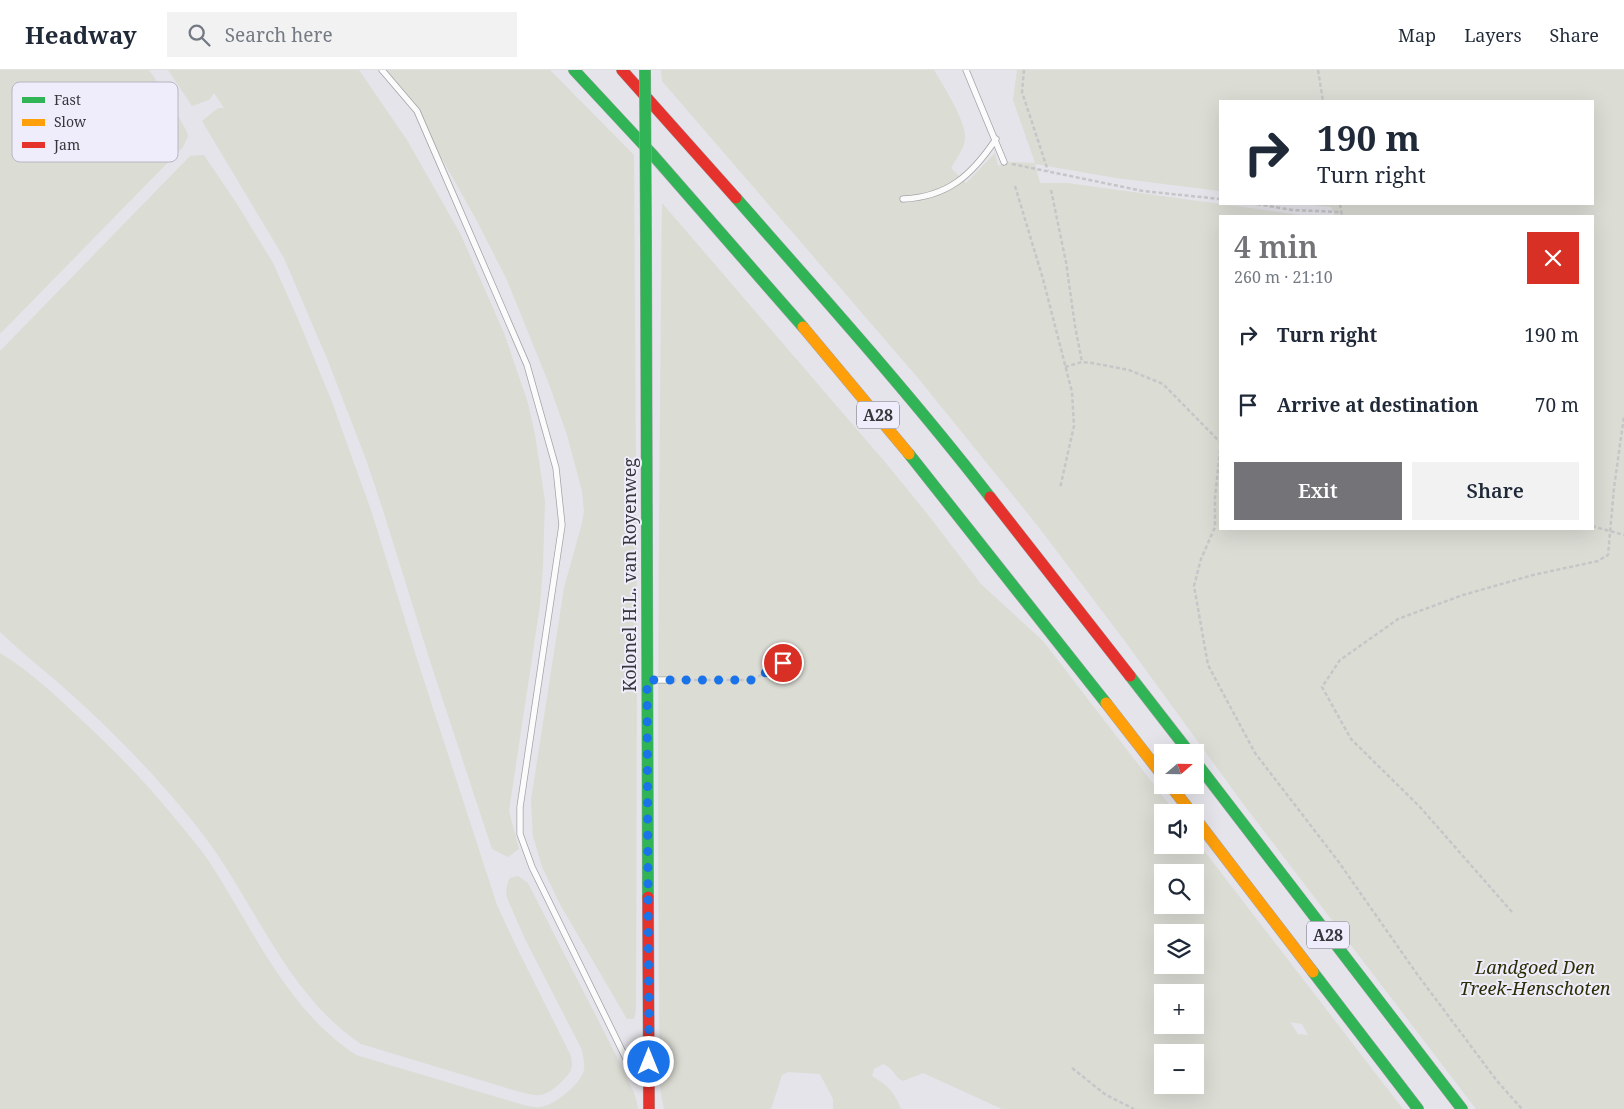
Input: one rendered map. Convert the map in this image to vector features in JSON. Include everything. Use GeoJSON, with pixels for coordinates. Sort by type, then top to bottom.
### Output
{"type":"FeatureCollection","features":[{"type":"Feature","properties":{"kind":"main road","name":"A28"},"geometry":{"type":"LineString","coordinates":[[574,70],[695,202],[800,321],[922,468],[1071,656],[1154,765]]}},
{"type":"Feature","properties":{"kind":"main road","name":"A28"},"geometry":{"type":"LineString","coordinates":[[622,70],[827,301],[962,461],[1183,744]]}},
{"type":"Feature","properties":{"kind":"main road","name":"Kolonel H.L. van Royenweg"},"geometry":{"type":"LineString","coordinates":[[645,70],[649,1109]]}},
{"type":"Feature","properties":{"kind":"main road","name":"A28"},"geometry":{"type":"LineString","coordinates":[[1204,772],[1462,1109]]}},
{"type":"Feature","properties":{"kind":"main road"},"geometry":{"type":"LineString","coordinates":[[1177,794],[1185,804]]}},
{"type":"Feature","properties":{"kind":"main road","name":"A28"},"geometry":{"type":"LineString","coordinates":[[1204,830],[1418,1109]]}},
{"type":"Feature","properties":{"kind":"lane"},"geometry":{"type":"LineString","coordinates":[[382,70],[417,110],[527,365],[556,468],[562,525],[520,807],[520,834],[524,850],[532,867],[637,1081],[649,1081]]}},
{"type":"Feature","properties":{"kind":"lane"},"geometry":{"type":"LineString","coordinates":[[966,70],[1004,162]]}},
{"type":"Feature","properties":{"kind":"lane"},"geometry":{"type":"LineString","coordinates":[[903,199],[921,198],[948,189],[979,163],[996,139]]}},
{"type":"Feature","properties":{"kind":"lane"},"geometry":{"type":"LineString","coordinates":[[647,680],[672,680]]}},
{"type":"Feature","properties":{"kind":"path"},"geometry":{"type":"LineString","coordinates":[[1024,70],[1022,92],[1048,171]]}},
{"type":"Feature","properties":{"kind":"path"},"geometry":{"type":"LineString","coordinates":[[1318,70],[1323,100]]}},
{"type":"Feature","properties":{"kind":"path"},"geometry":{"type":"LineString","coordinates":[[1004,162],[1143,191],[1219,199]]}},
{"type":"Feature","properties":{"kind":"path"},"geometry":{"type":"LineString","coordinates":[[1015,186],[1043,279],[1072,392],[1074,426],[1060,488]]}},
{"type":"Feature","properties":{"kind":"path"},"geometry":{"type":"LineString","coordinates":[[1051,190],[1066,262],[1082,362]]}},
{"type":"Feature","properties":{"kind":"path"},"geometry":{"type":"LineString","coordinates":[[1263,205],[1292,210],[1341,212]]}},
{"type":"Feature","properties":{"kind":"path"},"geometry":{"type":"LineString","coordinates":[[1340,205],[1342,215]]}},
{"type":"Feature","properties":{"kind":"path"},"geometry":{"type":"LineString","coordinates":[[1065,367],[1082,362],[1129,370],[1163,384],[1219,441]]}},
{"type":"Feature","properties":{"kind":"path"},"geometry":{"type":"LineString","coordinates":[[1512,912],[1420,808],[1351,739],[1322,687],[1340,660],[1398,619],[1463,595],[1532,575],[1598,561],[1608,555],[1614,488],[1624,416]]}},
{"type":"Feature","properties":{"kind":"path"},"geometry":{"type":"LineString","coordinates":[[1219,460],[1215,498],[1215,526],[1201,559],[1194,586],[1208,665],[1255,753],[1338,861],[1417,974],[1497,1081],[1522,1109]]}},
{"type":"Feature","properties":{"kind":"path"},"geometry":{"type":"LineString","coordinates":[[1594,527],[1624,535]]}},
{"type":"Feature","properties":{"kind":"path"},"geometry":{"type":"LineString","coordinates":[[672,680],[752,680],[783,663]]}},
{"type":"Feature","properties":{"kind":"path"},"geometry":{"type":"LineString","coordinates":[[1072,1068],[1106,1095],[1134,1109]]}},
{"type":"Feature","properties":{"kind":"green space"},"geometry":{"type":"Polygon","coordinates":[[[0,70],[149,70],[157,82],[12,82],[12,162],[168,162],[0,334],[0,70]]]}},
{"type":"Feature","properties":{"kind":"green space"},"geometry":{"type":"Polygon","coordinates":[[[168,70],[359,70],[407,140],[461,235],[504,333],[528,403],[545,501],[540,605],[509,811],[519,849],[508,857],[492,849],[367,462],[328,361],[284,258],[202,121],[218,108],[224,108],[214,93],[209,100],[192,106],[178,85],[178,82],[176,82],[168,70]]]}},
{"type":"Feature","properties":{"kind":"green space"},"geometry":{"type":"Polygon","coordinates":[[[384,70],[550,70],[634,155],[637,640],[636,1011],[634,1019],[627,1019],[561,906],[542,867],[533,836],[531,800],[564,588],[584,511],[582,491],[567,435],[549,384],[507,280],[478,223],[427,132],[384,70]]]}},
{"type":"Feature","properties":{"kind":"green space","name":"Landgoed Den Treek-Henschoten"},"geometry":{"type":"Polygon","coordinates":[[[661,70],[934,70],[954,104],[965,132],[964,143],[951,168],[966,183],[995,153],[998,166],[1009,162],[1035,163],[1013,100],[1017,70],[1624,70],[1624,1109],[1476,1109],[1244,805],[1204,750],[1204,744],[1200,744],[1037,525],[918,378],[662,81],[661,70]]]}},
{"type":"Feature","properties":{"kind":"green space"},"geometry":{"type":"Polygon","coordinates":[[[178,116],[188,136],[183,147],[178,152],[178,116]]]}},
{"type":"Feature","properties":{"kind":"green space"},"geometry":{"type":"Polygon","coordinates":[[[204,155],[273,263],[332,402],[372,513],[497,905],[571,1056],[572,1066],[569,1074],[558,1086],[544,1094],[535,1095],[520,1092],[361,1044],[334,1023],[311,999],[290,972],[218,855],[169,793],[105,725],[0,632],[0,351],[190,156],[204,155]]]}},
{"type":"Feature","properties":{"kind":"green space"},"geometry":{"type":"Polygon","coordinates":[[[662,203],[885,462],[981,584],[1043,641],[1154,785],[1154,794],[1161,794],[1169,804],[1154,804],[1154,854],[1204,854],[1204,851],[1403,1109],[1002,1109],[923,1073],[903,1081],[883,1064],[874,1069],[872,1076],[890,1089],[901,1109],[833,1109],[833,1099],[820,1074],[788,1072],[782,1075],[771,1109],[664,1109],[660,1089],[658,646],[662,203]],[[1290,1022],[1298,1034],[1308,1035],[1302,1024],[1290,1022]]]}},
{"type":"Feature","properties":{"kind":"green space"},"geometry":{"type":"Polygon","coordinates":[[[0,653],[24,669],[56,696],[111,748],[157,796],[208,860],[290,991],[331,1036],[356,1055],[532,1107],[541,1107],[552,1103],[576,1084],[584,1070],[582,1050],[525,939],[507,897],[506,889],[510,878],[518,876],[528,883],[622,1067],[635,1095],[638,1109],[0,1109],[0,653]]]}},
{"type":"Feature","properties":{"kind":"traffic: fast"},"geometry":{"type":"LineString","coordinates":[[574,70],[652,154],[803,327]]}},
{"type":"Feature","properties":{"kind":"traffic: fast"},"geometry":{"type":"LineString","coordinates":[[645,70],[646,241]]}},
{"type":"Feature","properties":{"kind":"traffic: fast"},"geometry":{"type":"LineString","coordinates":[[736,198],[897,383],[990,497]]}},
{"type":"Feature","properties":{"kind":"traffic: fast"},"geometry":{"type":"LineString","coordinates":[[646,241],[648,897]]}},
{"type":"Feature","properties":{"kind":"traffic: fast"},"geometry":{"type":"LineString","coordinates":[[909,454],[1106,703]]}},
{"type":"Feature","properties":{"kind":"traffic: fast"},"geometry":{"type":"LineString","coordinates":[[1130,676],[1183,744]]}},
{"type":"Feature","properties":{"kind":"traffic: fast"},"geometry":{"type":"LineString","coordinates":[[1204,773],[1462,1109]]}},
{"type":"Feature","properties":{"kind":"traffic: fast"},"geometry":{"type":"LineString","coordinates":[[1313,972],[1418,1109]]}},
{"type":"Feature","properties":{"kind":"traffic: slow"},"geometry":{"type":"LineString","coordinates":[[803,327],[909,454]]}},
{"type":"Feature","properties":{"kind":"traffic: slow"},"geometry":{"type":"LineString","coordinates":[[1106,703],[1154,765]]}},
{"type":"Feature","properties":{"kind":"traffic: slow"},"geometry":{"type":"LineString","coordinates":[[1177,794],[1185,804]]}},
{"type":"Feature","properties":{"kind":"traffic: slow"},"geometry":{"type":"LineString","coordinates":[[1204,830],[1313,972]]}},
{"type":"Feature","properties":{"kind":"traffic: jam"},"geometry":{"type":"LineString","coordinates":[[622,70],[736,198]]}},
{"type":"Feature","properties":{"kind":"traffic: jam"},"geometry":{"type":"LineString","coordinates":[[990,497],[1130,676]]}},
{"type":"Feature","properties":{"kind":"traffic: jam"},"geometry":{"type":"LineString","coordinates":[[648,897],[649,1109]]}},
{"type":"Feature","properties":{"kind":"route"},"geometry":{"type":"LineString","coordinates":[[649,1062],[647,680],[752,680],[783,663]]}}]}
